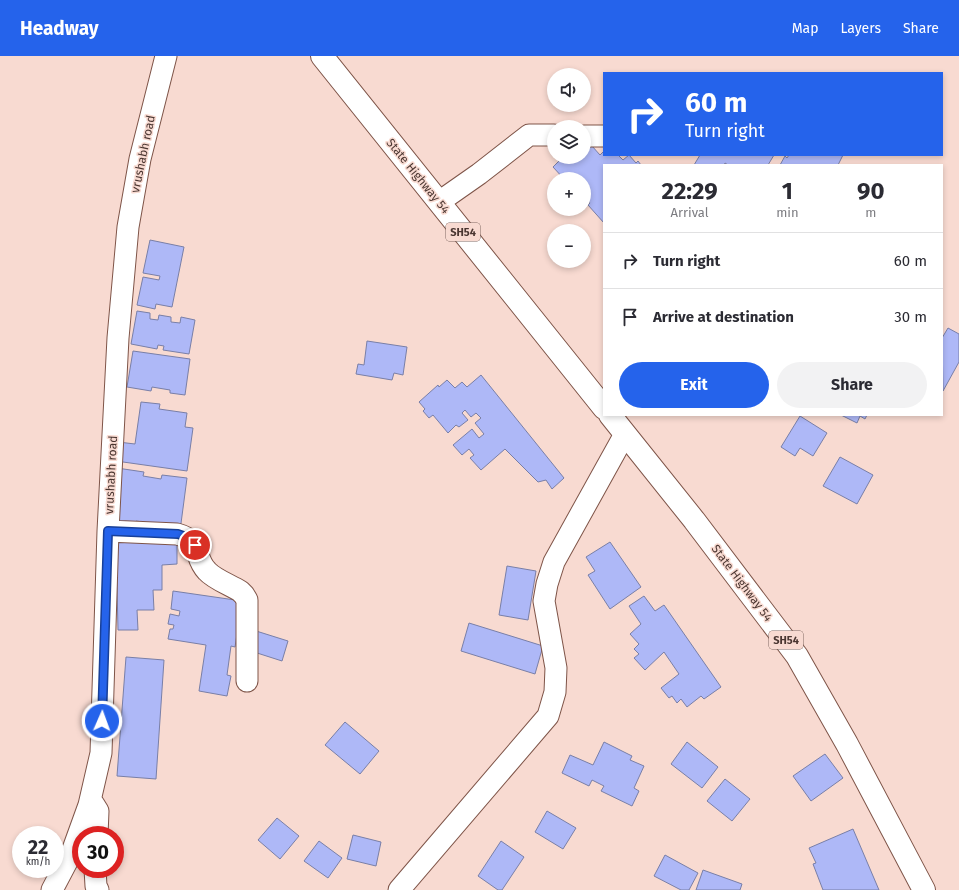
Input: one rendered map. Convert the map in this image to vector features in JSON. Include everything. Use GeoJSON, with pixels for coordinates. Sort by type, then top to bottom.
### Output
{"type":"FeatureCollection","features":[{"type":"Feature","properties":{"kind":"main road","name":"State Highway 54"},"geometry":{"type":"LineString","coordinates":[[322,56],[603,407]]}},
{"type":"Feature","properties":{"kind":"main road","name":"State Highway 54"},"geometry":{"type":"LineString","coordinates":[[611,416],[694,520],[797,656],[847,744],[924,890]]}},
{"type":"Feature","properties":{"kind":"street","name":"vrushabh road"},"geometry":{"type":"LineString","coordinates":[[52,890],[72,852],[89,805],[101,753],[108,531],[118,338],[128,227],[140,159],[166,56]]}},
{"type":"Feature","properties":{"kind":"street"},"geometry":{"type":"LineString","coordinates":[[439,202],[479,174],[529,134],[547,135]]}},
{"type":"Feature","properties":{"kind":"street"},"geometry":{"type":"LineString","coordinates":[[591,136],[603,136]]}},
{"type":"Feature","properties":{"kind":"street"},"geometry":{"type":"LineString","coordinates":[[398,890],[548,716],[555,692],[556,668],[544,601],[547,584],[554,562],[625,434]]}},
{"type":"Feature","properties":{"kind":"street"},"geometry":{"type":"LineString","coordinates":[[108,531],[178,534],[185,536],[195,545],[202,565],[208,572],[240,591],[244,595],[247,600],[247,681]]}},
{"type":"Feature","properties":{"kind":"street"},"geometry":{"type":"LineString","coordinates":[[89,805],[93,803],[98,811],[97,826]]}},
{"type":"Feature","properties":{"kind":"street"},"geometry":{"type":"LineString","coordinates":[[96,878],[98,890]]}},
{"type":"Feature","properties":{"kind":"building"},"geometry":{"type":"Polygon","coordinates":[[[592,146],[600,155],[603,152],[603,156],[619,156],[623,160],[630,156],[636,163],[638,161],[640,164],[603,164],[603,222],[591,208],[591,172],[558,172],[553,167],[556,164],[591,164],[592,146]]]}},
{"type":"Feature","properties":{"kind":"building"},"geometry":{"type":"Polygon","coordinates":[[[699,156],[773,156],[769,164],[695,164],[699,156]]]}},
{"type":"Feature","properties":{"kind":"building"},"geometry":{"type":"Polygon","coordinates":[[[785,156],[787,158],[788,156],[842,156],[838,164],[781,164],[785,156]]]}},
{"type":"Feature","properties":{"kind":"building"},"geometry":{"type":"Polygon","coordinates":[[[150,240],[184,247],[172,307],[156,304],[155,309],[137,305],[143,277],[159,280],[160,276],[143,273],[150,240]]]}},
{"type":"Feature","properties":{"kind":"building"},"geometry":{"type":"Polygon","coordinates":[[[137,311],[150,313],[150,319],[158,320],[159,315],[171,317],[171,322],[180,323],[181,317],[195,320],[189,354],[163,350],[164,346],[158,345],[157,349],[131,344],[137,311]]]}},
{"type":"Feature","properties":{"kind":"building"},"geometry":{"type":"Polygon","coordinates":[[[948,328],[959,334],[959,362],[943,391],[943,336],[948,328]]]}},
{"type":"Feature","properties":{"kind":"building"},"geometry":{"type":"Polygon","coordinates":[[[367,341],[407,347],[403,375],[394,373],[392,380],[356,374],[358,364],[364,365],[367,341]]]}},
{"type":"Feature","properties":{"kind":"building"},"geometry":{"type":"Polygon","coordinates":[[[133,351],[190,359],[185,395],[170,393],[170,390],[152,387],[151,391],[127,387],[133,351]]]}},
{"type":"Feature","properties":{"kind":"building"},"geometry":{"type":"Polygon","coordinates":[[[481,375],[564,478],[552,489],[546,480],[538,482],[505,449],[481,470],[470,458],[474,455],[469,449],[462,455],[453,445],[472,429],[479,438],[484,434],[475,423],[481,418],[476,413],[471,417],[465,410],[462,413],[468,420],[459,427],[456,425],[448,433],[433,415],[429,418],[423,411],[425,409],[419,402],[438,385],[439,387],[447,380],[455,388],[462,382],[467,387],[481,375]]]}},
{"type":"Feature","properties":{"kind":"building"},"geometry":{"type":"Polygon","coordinates":[[[141,402],[160,404],[159,409],[187,413],[185,427],[193,428],[187,471],[116,461],[118,442],[135,444],[141,402]]]}},
{"type":"Feature","properties":{"kind":"building"},"geometry":{"type":"Polygon","coordinates":[[[800,416],[827,433],[813,456],[800,448],[795,456],[781,447],[800,416]]]}},
{"type":"Feature","properties":{"kind":"building"},"geometry":{"type":"Polygon","coordinates":[[[843,416],[860,416],[857,423],[843,416]]]}},
{"type":"Feature","properties":{"kind":"building"},"geometry":{"type":"Polygon","coordinates":[[[840,457],[873,475],[857,504],[823,486],[840,457]]]}},
{"type":"Feature","properties":{"kind":"building"},"geometry":{"type":"Polygon","coordinates":[[[117,468],[144,472],[143,476],[161,479],[162,475],[187,478],[180,531],[156,524],[136,521],[136,525],[110,521],[117,468]]]}},
{"type":"Feature","properties":{"kind":"building"},"geometry":{"type":"Polygon","coordinates":[[[177,540],[177,564],[162,565],[162,590],[153,590],[154,610],[137,610],[138,630],[118,630],[116,541],[177,540]]]}},
{"type":"Feature","properties":{"kind":"building"},"geometry":{"type":"Polygon","coordinates":[[[610,542],[641,587],[610,609],[588,575],[595,571],[586,557],[610,542]]]}},
{"type":"Feature","properties":{"kind":"building"},"geometry":{"type":"Polygon","coordinates":[[[507,566],[536,571],[528,620],[499,615],[507,566]]]}},
{"type":"Feature","properties":{"kind":"building"},"geometry":{"type":"Polygon","coordinates":[[[173,591],[242,601],[235,647],[231,646],[227,675],[231,676],[227,696],[199,691],[206,645],[168,639],[170,629],[173,629],[174,625],[168,624],[170,614],[179,616],[180,611],[171,609],[173,591]]]}},
{"type":"Feature","properties":{"kind":"building"},"geometry":{"type":"Polygon","coordinates":[[[644,596],[655,611],[664,605],[721,687],[704,699],[701,696],[687,707],[681,699],[677,703],[672,696],[669,698],[661,688],[679,674],[664,652],[645,670],[634,658],[639,654],[634,649],[639,644],[630,634],[641,624],[629,606],[644,596]]]}},
{"type":"Feature","properties":{"kind":"building"},"geometry":{"type":"Polygon","coordinates":[[[469,623],[543,646],[535,674],[461,651],[469,623]]]}},
{"type":"Feature","properties":{"kind":"building"},"geometry":{"type":"Polygon","coordinates":[[[253,630],[288,641],[282,661],[254,652],[253,630]]]}},
{"type":"Feature","properties":{"kind":"building"},"geometry":{"type":"Polygon","coordinates":[[[126,657],[164,660],[156,779],[117,776],[126,657]]]}},
{"type":"Feature","properties":{"kind":"building"},"geometry":{"type":"Polygon","coordinates":[[[345,722],[379,751],[360,774],[325,745],[345,722]]]}},
{"type":"Feature","properties":{"kind":"building"},"geometry":{"type":"Polygon","coordinates":[[[604,742],[632,756],[630,760],[644,766],[634,788],[639,791],[632,806],[601,791],[604,786],[592,780],[589,786],[562,773],[570,755],[593,765],[604,742]]]}},
{"type":"Feature","properties":{"kind":"building"},"geometry":{"type":"Polygon","coordinates":[[[687,742],[718,767],[702,788],[671,764],[687,742]]]}},
{"type":"Feature","properties":{"kind":"building"},"geometry":{"type":"Polygon","coordinates":[[[825,754],[843,778],[811,801],[793,776],[825,754]]]}},
{"type":"Feature","properties":{"kind":"building"},"geometry":{"type":"Polygon","coordinates":[[[725,779],[750,799],[732,821],[707,801],[725,779]]]}},
{"type":"Feature","properties":{"kind":"building"},"geometry":{"type":"Polygon","coordinates":[[[547,811],[576,828],[563,849],[535,832],[547,811]]]}},
{"type":"Feature","properties":{"kind":"building"},"geometry":{"type":"Polygon","coordinates":[[[277,818],[299,836],[280,859],[258,840],[277,818]]]}},
{"type":"Feature","properties":{"kind":"building"},"geometry":{"type":"Polygon","coordinates":[[[853,829],[879,890],[823,890],[813,864],[816,863],[809,848],[853,829]]]}},
{"type":"Feature","properties":{"kind":"building"},"geometry":{"type":"Polygon","coordinates":[[[353,835],[381,842],[376,866],[347,859],[353,835]]]}},
{"type":"Feature","properties":{"kind":"building"},"geometry":{"type":"Polygon","coordinates":[[[319,841],[342,858],[328,878],[304,861],[319,841]]]}},
{"type":"Feature","properties":{"kind":"building"},"geometry":{"type":"Polygon","coordinates":[[[501,841],[524,857],[502,890],[498,890],[478,876],[501,841]]]}},
{"type":"Feature","properties":{"kind":"building"},"geometry":{"type":"Polygon","coordinates":[[[665,855],[698,873],[689,890],[681,890],[654,876],[665,855]]]}},
{"type":"Feature","properties":{"kind":"building"},"geometry":{"type":"Polygon","coordinates":[[[703,870],[742,884],[740,890],[696,890],[703,870]]]}},
{"type":"Feature","properties":{"kind":"route"},"geometry":{"type":"LineString","coordinates":[[102,721],[108,531],[178,534],[185,536],[195,545]]}}]}
